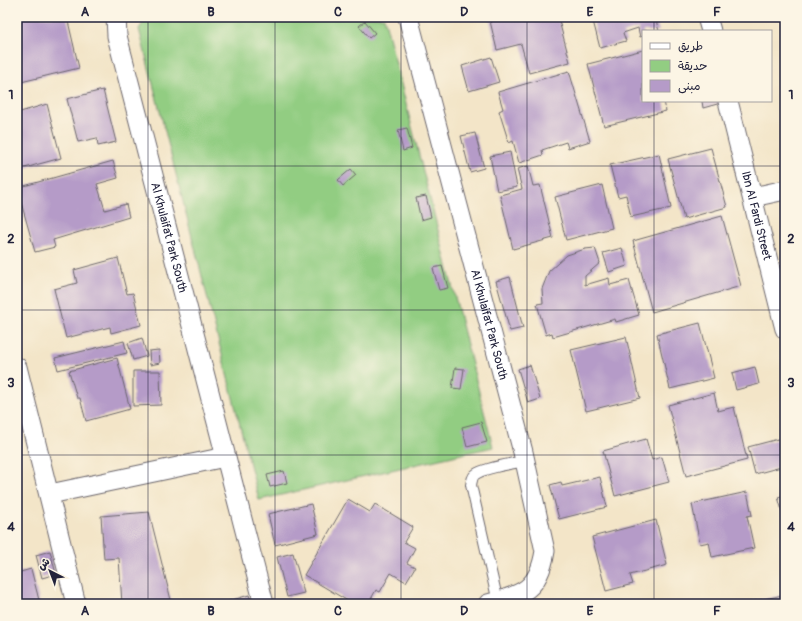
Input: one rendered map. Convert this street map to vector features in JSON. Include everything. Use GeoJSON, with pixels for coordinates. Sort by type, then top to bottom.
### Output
{"type":"FeatureCollection","features":[{"type":"Feature","properties":{"kind":"street","name":"Al Khulaifat Park South"},"geometry":{"type":"LineString","coordinates":[[116,17],[117,36],[264,604]]}},
{"type":"Feature","properties":{"kind":"street","name":"Al Khulaifat Park South"},"geometry":{"type":"LineString","coordinates":[[408,17],[525,461],[545,550],[543,565],[536,579],[525,590],[513,598],[493,603]]}},
{"type":"Feature","properties":{"kind":"street"},"geometry":{"type":"LineString","coordinates":[[707,17],[711,30]]}},
{"type":"Feature","properties":{"kind":"street","name":"Ibn Al Fardi Street"},"geometry":{"type":"LineString","coordinates":[[728,102],[785,329]]}},
{"type":"Feature","properties":{"kind":"street"},"geometry":{"type":"LineString","coordinates":[[752,198],[785,190]]}},
{"type":"Feature","properties":{"kind":"street"},"geometry":{"type":"LineString","coordinates":[[17,367],[50,494],[76,604]]}},
{"type":"Feature","properties":{"kind":"street"},"geometry":{"type":"LineString","coordinates":[[50,494],[225,457]]}},
{"type":"Feature","properties":{"kind":"lane"},"geometry":{"type":"LineString","coordinates":[[493,603],[471,485],[472,478],[475,474],[483,471],[525,461]]}},
{"type":"Feature","properties":{"kind":"green space"},"geometry":{"type":"Polygon","coordinates":[[[147,17],[384,17],[493,447],[259,500],[139,29],[147,17]]]}},
{"type":"Feature","properties":{"kind":"building"},"geometry":{"type":"Polygon","coordinates":[[[25,17],[67,17],[79,68],[17,83],[17,19],[25,17]]]}},
{"type":"Feature","properties":{"kind":"building"},"geometry":{"type":"Polygon","coordinates":[[[489,17],[558,17],[570,62],[529,73],[521,44],[497,50],[489,17]]]}},
{"type":"Feature","properties":{"kind":"building"},"geometry":{"type":"Polygon","coordinates":[[[592,17],[655,17],[659,30],[642,30],[642,36],[640,37],[638,28],[623,33],[626,41],[600,48],[592,17]]]}},
{"type":"Feature","properties":{"kind":"building"},"geometry":{"type":"Polygon","coordinates":[[[365,21],[375,33],[369,38],[359,26],[365,21]]]}},
{"type":"Feature","properties":{"kind":"building"},"geometry":{"type":"Polygon","coordinates":[[[642,50],[642,102],[664,102],[666,111],[604,126],[588,64],[642,50]]]}},
{"type":"Feature","properties":{"kind":"building"},"geometry":{"type":"Polygon","coordinates":[[[491,57],[499,82],[469,91],[462,66],[491,57]]]}},
{"type":"Feature","properties":{"kind":"building"},"geometry":{"type":"Polygon","coordinates":[[[569,71],[590,141],[568,148],[566,142],[542,150],[543,155],[519,163],[513,141],[509,143],[499,111],[503,109],[498,92],[569,71]]]}},
{"type":"Feature","properties":{"kind":"building"},"geometry":{"type":"Polygon","coordinates":[[[103,90],[116,142],[98,146],[97,138],[78,142],[67,99],[103,90]]]}},
{"type":"Feature","properties":{"kind":"building"},"geometry":{"type":"Polygon","coordinates":[[[702,102],[721,103],[703,108],[702,102]]]}},
{"type":"Feature","properties":{"kind":"building"},"geometry":{"type":"Polygon","coordinates":[[[47,104],[61,158],[17,170],[17,113],[47,104]]]}},
{"type":"Feature","properties":{"kind":"building"},"geometry":{"type":"Polygon","coordinates":[[[407,128],[412,148],[403,151],[398,130],[407,128]]]}},
{"type":"Feature","properties":{"kind":"building"},"geometry":{"type":"Polygon","coordinates":[[[475,133],[484,168],[470,172],[461,136],[475,133]]]}},
{"type":"Feature","properties":{"kind":"building"},"geometry":{"type":"Polygon","coordinates":[[[711,148],[727,207],[684,219],[668,159],[711,148]]]}},
{"type":"Feature","properties":{"kind":"building"},"geometry":{"type":"Polygon","coordinates":[[[510,152],[517,187],[497,191],[490,156],[510,152]]]}},
{"type":"Feature","properties":{"kind":"building"},"geometry":{"type":"Polygon","coordinates":[[[659,154],[671,208],[631,217],[626,195],[618,197],[610,165],[659,154]]]}},
{"type":"Feature","properties":{"kind":"building"},"geometry":{"type":"Polygon","coordinates":[[[113,161],[118,178],[97,184],[105,210],[126,204],[129,217],[53,240],[55,247],[35,252],[17,188],[113,161]]]}},
{"type":"Feature","properties":{"kind":"building"},"geometry":{"type":"Polygon","coordinates":[[[528,166],[533,186],[540,185],[553,238],[513,249],[500,195],[522,189],[517,169],[528,166]]]}},
{"type":"Feature","properties":{"kind":"building"},"geometry":{"type":"Polygon","coordinates":[[[351,169],[356,175],[343,186],[338,180],[351,169]]]}},
{"type":"Feature","properties":{"kind":"building"},"geometry":{"type":"Polygon","coordinates":[[[602,185],[612,228],[566,240],[555,197],[602,185]]]}},
{"type":"Feature","properties":{"kind":"building"},"geometry":{"type":"Polygon","coordinates":[[[426,196],[431,217],[421,220],[416,198],[426,196]]]}},
{"type":"Feature","properties":{"kind":"building"},"geometry":{"type":"Polygon","coordinates":[[[722,216],[741,286],[652,312],[633,241],[722,216]]]}},
{"type":"Feature","properties":{"kind":"building"},"geometry":{"type":"Polygon","coordinates":[[[595,248],[600,263],[585,276],[585,285],[609,278],[610,285],[629,280],[639,315],[616,322],[615,319],[553,337],[552,333],[546,335],[537,304],[543,303],[542,289],[549,271],[567,255],[585,249],[595,248]]]}},
{"type":"Feature","properties":{"kind":"building"},"geometry":{"type":"Polygon","coordinates":[[[622,248],[627,266],[609,272],[603,253],[622,248]]]}},
{"type":"Feature","properties":{"kind":"building"},"geometry":{"type":"Polygon","coordinates":[[[118,258],[127,294],[133,293],[141,325],[111,333],[110,327],[66,338],[54,289],[77,283],[74,270],[118,258]]]}},
{"type":"Feature","properties":{"kind":"building"},"geometry":{"type":"Polygon","coordinates":[[[442,266],[448,288],[439,290],[433,268],[442,266]]]}},
{"type":"Feature","properties":{"kind":"building"},"geometry":{"type":"Polygon","coordinates":[[[510,277],[523,328],[510,331],[496,281],[510,277]]]}},
{"type":"Feature","properties":{"kind":"building"},"geometry":{"type":"Polygon","coordinates":[[[700,323],[714,378],[670,389],[657,334],[700,323]]]}},
{"type":"Feature","properties":{"kind":"building"},"geometry":{"type":"Polygon","coordinates":[[[626,337],[640,398],[586,411],[571,350],[626,337]]]}},
{"type":"Feature","properties":{"kind":"building"},"geometry":{"type":"Polygon","coordinates":[[[142,338],[147,356],[133,360],[128,343],[142,338]]]}},
{"type":"Feature","properties":{"kind":"building"},"geometry":{"type":"Polygon","coordinates":[[[124,341],[127,353],[58,370],[55,358],[124,341]]]}},
{"type":"Feature","properties":{"kind":"building"},"geometry":{"type":"Polygon","coordinates":[[[159,350],[160,363],[150,365],[149,351],[159,350]]]}},
{"type":"Feature","properties":{"kind":"building"},"geometry":{"type":"Polygon","coordinates":[[[117,358],[130,409],[86,421],[80,398],[77,398],[69,371],[117,358]]]}},
{"type":"Feature","properties":{"kind":"building"},"geometry":{"type":"Polygon","coordinates":[[[530,365],[540,399],[528,403],[518,369],[530,365]]]}},
{"type":"Feature","properties":{"kind":"building"},"geometry":{"type":"Polygon","coordinates":[[[755,367],[759,384],[736,390],[732,373],[755,367]]]}},
{"type":"Feature","properties":{"kind":"building"},"geometry":{"type":"Polygon","coordinates":[[[455,368],[464,369],[461,389],[452,388],[455,368]]]}},
{"type":"Feature","properties":{"kind":"building"},"geometry":{"type":"Polygon","coordinates":[[[133,371],[160,371],[161,405],[133,406],[133,371]]]}},
{"type":"Feature","properties":{"kind":"building"},"geometry":{"type":"Polygon","coordinates":[[[714,393],[718,411],[734,407],[747,460],[686,476],[668,405],[714,393]]]}},
{"type":"Feature","properties":{"kind":"building"},"geometry":{"type":"Polygon","coordinates":[[[481,422],[487,442],[467,447],[462,427],[481,422]]]}},
{"type":"Feature","properties":{"kind":"building"},"geometry":{"type":"Polygon","coordinates":[[[782,438],[785,447],[785,466],[755,474],[748,447],[782,438]]]}},
{"type":"Feature","properties":{"kind":"building"},"geometry":{"type":"Polygon","coordinates":[[[646,439],[652,460],[662,457],[669,482],[615,496],[603,451],[646,439]]]}},
{"type":"Feature","properties":{"kind":"building"},"geometry":{"type":"Polygon","coordinates":[[[284,471],[287,483],[270,487],[267,475],[284,471]]]}},
{"type":"Feature","properties":{"kind":"building"},"geometry":{"type":"Polygon","coordinates":[[[600,477],[607,507],[559,519],[550,485],[561,482],[562,486],[600,477]]]}},
{"type":"Feature","properties":{"kind":"building"},"geometry":{"type":"Polygon","coordinates":[[[747,492],[752,515],[747,516],[754,548],[712,557],[709,542],[700,544],[692,504],[747,492]]]}},
{"type":"Feature","properties":{"kind":"building"},"geometry":{"type":"Polygon","coordinates":[[[785,495],[785,521],[778,497],[785,495]]]}},
{"type":"Feature","properties":{"kind":"building"},"geometry":{"type":"Polygon","coordinates":[[[348,499],[370,512],[375,504],[413,527],[404,542],[415,548],[407,563],[415,567],[406,582],[391,573],[380,592],[376,590],[368,604],[353,604],[304,575],[348,499]]]}},
{"type":"Feature","properties":{"kind":"building"},"geometry":{"type":"Polygon","coordinates":[[[311,504],[318,534],[275,545],[268,514],[311,504]]]}},
{"type":"Feature","properties":{"kind":"building"},"geometry":{"type":"Polygon","coordinates":[[[149,512],[172,604],[122,604],[119,558],[104,559],[101,516],[149,512]]]}},
{"type":"Feature","properties":{"kind":"building"},"geometry":{"type":"Polygon","coordinates":[[[656,520],[667,565],[630,575],[633,584],[606,591],[592,537],[656,520]]]}},
{"type":"Feature","properties":{"kind":"building"},"geometry":{"type":"Polygon","coordinates":[[[50,551],[56,574],[42,578],[36,555],[50,551]]]}},
{"type":"Feature","properties":{"kind":"building"},"geometry":{"type":"Polygon","coordinates":[[[293,553],[304,593],[287,597],[277,557],[293,553]]]}},
{"type":"Feature","properties":{"kind":"building"},"geometry":{"type":"Polygon","coordinates":[[[31,569],[40,604],[17,604],[17,573],[31,569]]]}},
{"type":"Feature","properties":{"kind":"building"},"geometry":{"type":"Polygon","coordinates":[[[249,595],[252,604],[230,604],[229,601],[249,595]]]}},
{"type":"Feature","properties":{"kind":"building"},"geometry":{"type":"Polygon","coordinates":[[[783,595],[785,604],[746,604],[746,603],[783,595]]]}}]}
